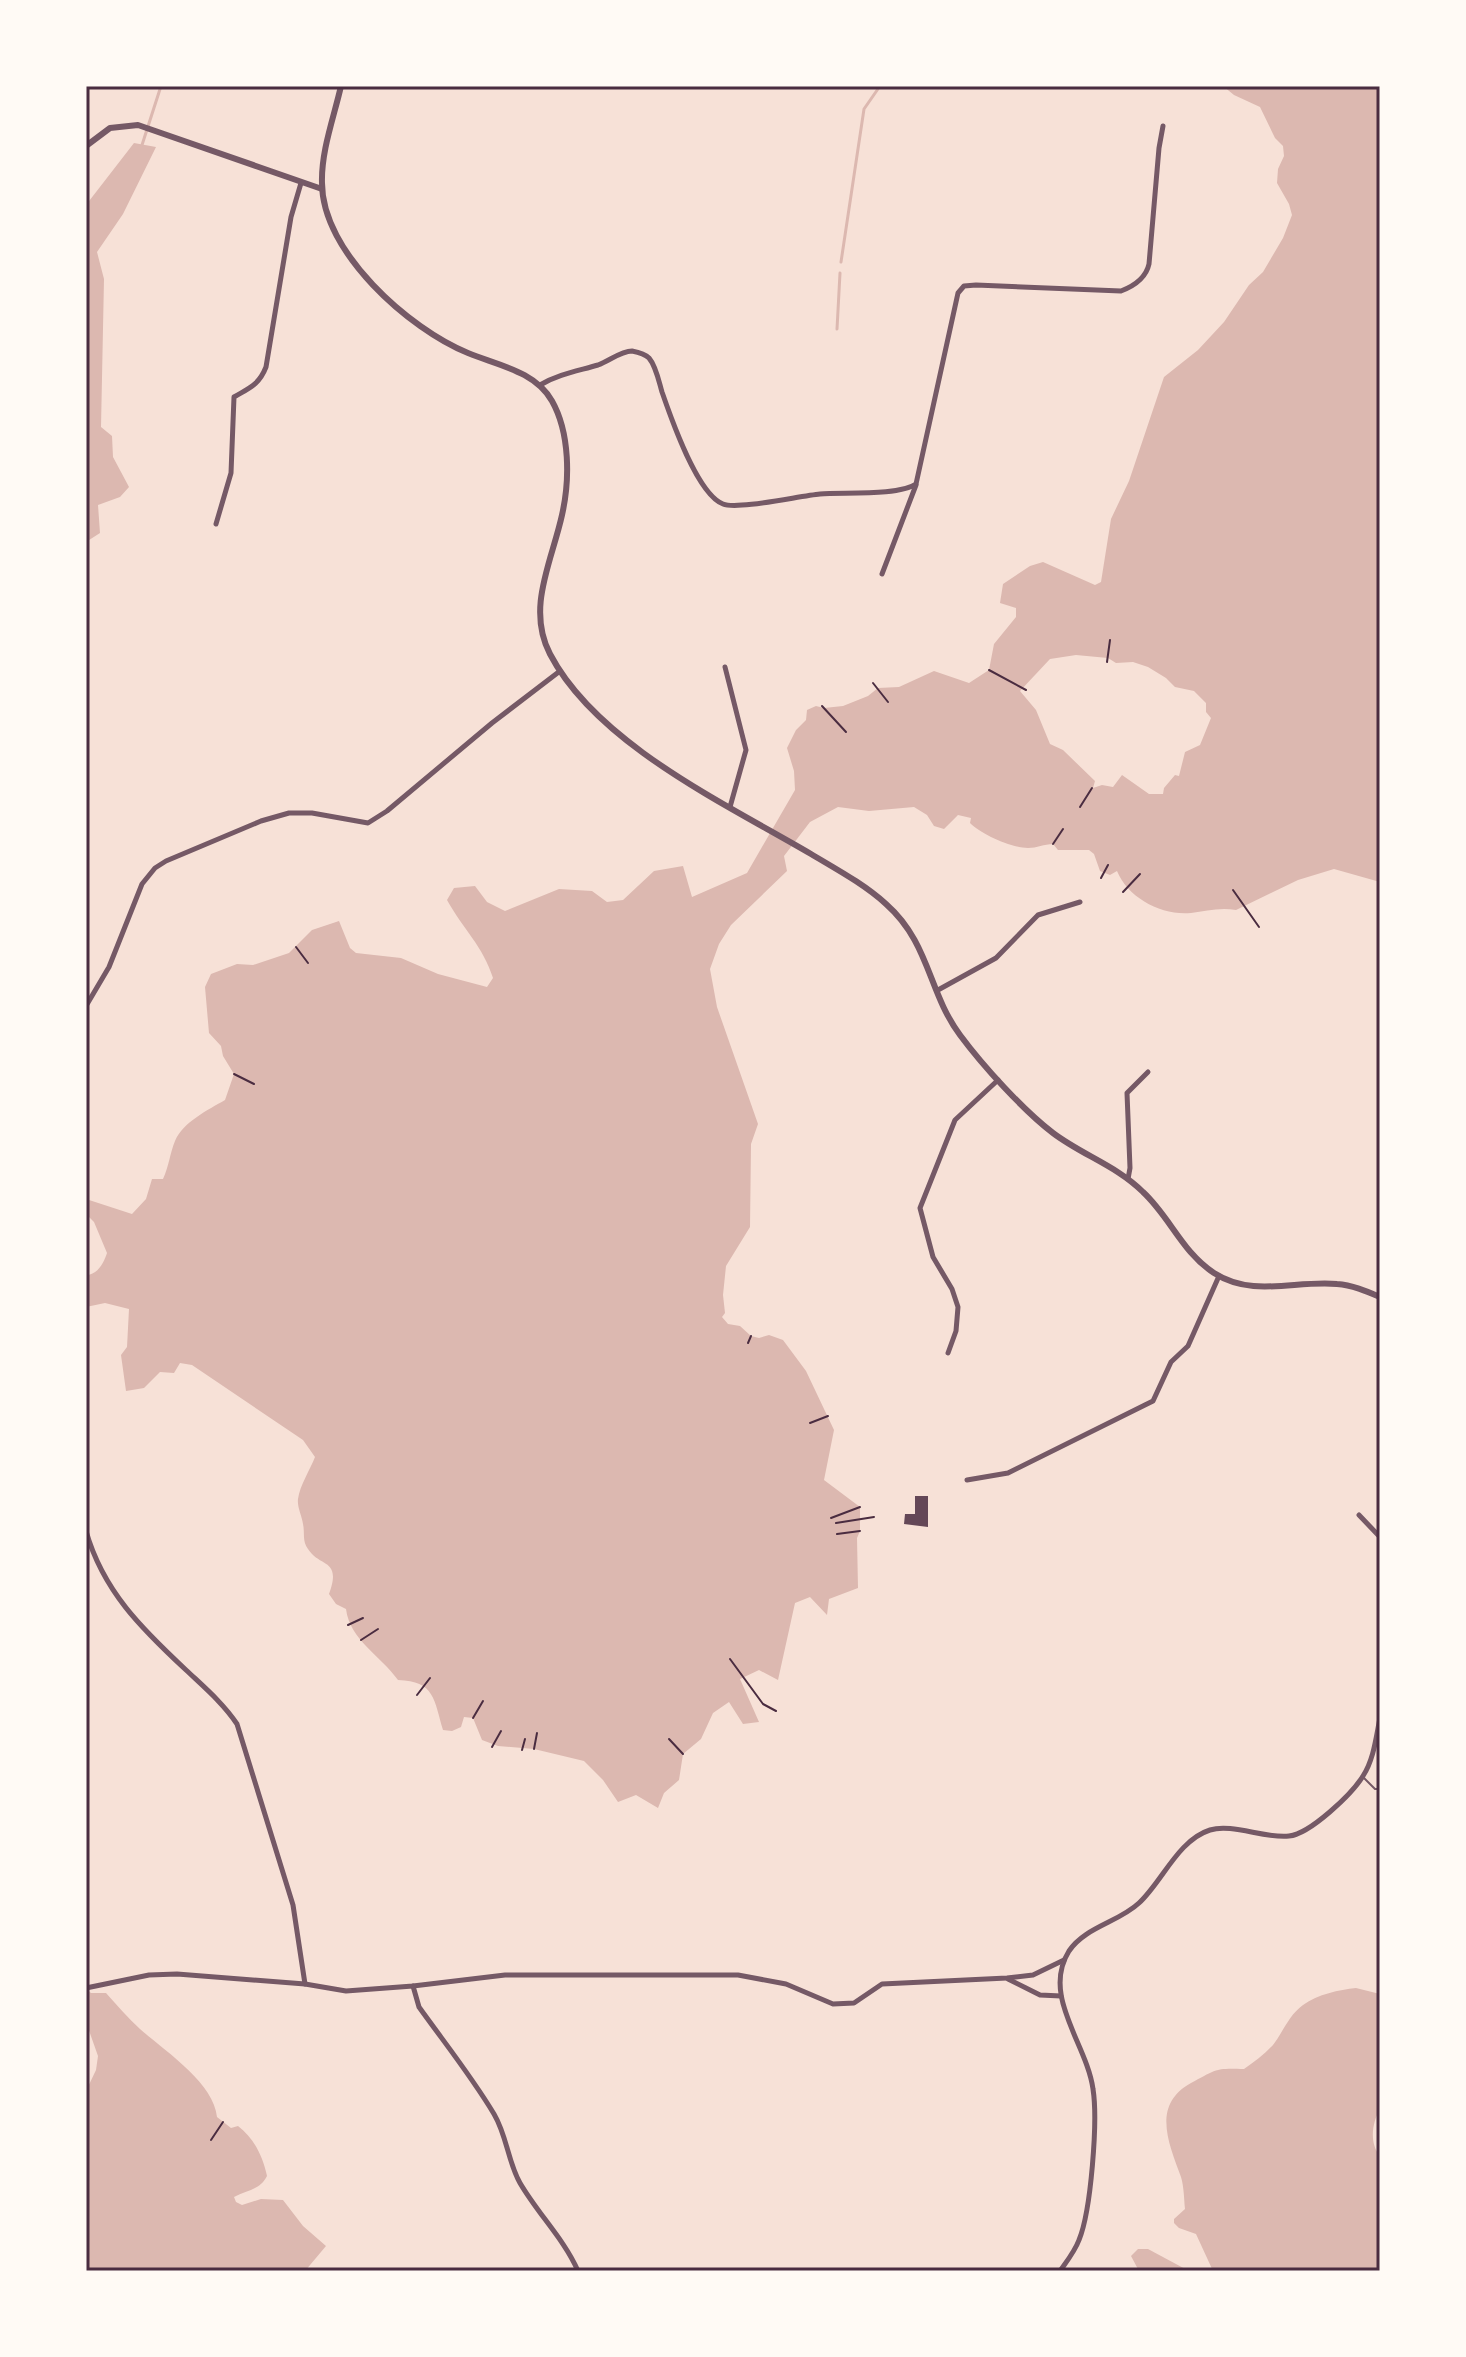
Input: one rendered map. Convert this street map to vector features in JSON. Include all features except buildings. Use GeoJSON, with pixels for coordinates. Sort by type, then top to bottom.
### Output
{"type":"FeatureCollection","features":[{"type":"Feature","properties":{"kind":"street"},"geometry":{"type":"LineString","coordinates":[[341,86],[323,165],[322,189],[328,213],[349,253],[370,281],[397,308],[442,341],[531,378],[540,385],[557,411],[566,457],[562,516],[542,588],[539,611],[543,638],[560,671],[584,703],[608,725],[671,770],[863,886],[896,914],[919,944],[958,1032],[999,1079],[1056,1136],[1128,1179],[1152,1202],[1192,1255],[1219,1276],[1262,1287],[1336,1284],[1380,1297]]}},
{"type":"Feature","properties":{"kind":"street"},"geometry":{"type":"LineString","coordinates":[[86,146],[110,128],[138,125],[322,189]]}},
{"type":"Feature","properties":{"kind":"street"},"geometry":{"type":"LineString","coordinates":[[882,574],[916,484],[958,293],[964,286],[976,285],[1121,291],[1136,283],[1147,272],[1149,264],[1163,126]]}},
{"type":"Feature","properties":{"kind":"street"},"geometry":{"type":"LineString","coordinates":[[216,524],[231,473],[234,397],[254,387],[261,380],[266,367],[291,217],[301,183]]}},
{"type":"Feature","properties":{"kind":"street"},"geometry":{"type":"LineString","coordinates":[[540,385],[559,375],[611,360],[626,352],[645,355],[650,359],[696,474],[710,494],[724,505],[742,506],[818,494],[902,491],[916,484]]}},
{"type":"Feature","properties":{"kind":"street"},"geometry":{"type":"LineString","coordinates":[[725,667],[746,750],[730,807]]}},
{"type":"Feature","properties":{"kind":"street"},"geometry":{"type":"LineString","coordinates":[[86,1006],[115,954],[142,884],[155,868],[202,844],[276,816],[300,812],[368,823],[560,671]]}},
{"type":"Feature","properties":{"kind":"street"},"geometry":{"type":"LineString","coordinates":[[938,990],[996,958],[1038,915],[1080,902]]}},
{"type":"Feature","properties":{"kind":"street"},"geometry":{"type":"LineString","coordinates":[[1128,1179],[1127,1093],[1148,1072]]}},
{"type":"Feature","properties":{"kind":"street"},"geometry":{"type":"LineString","coordinates":[[948,1353],[956,1331],[958,1307],[952,1289],[933,1257],[920,1208],[955,1120],[999,1079]]}},
{"type":"Feature","properties":{"kind":"street"},"geometry":{"type":"LineString","coordinates":[[967,1480],[1008,1473],[1153,1401],[1171,1362],[1188,1346],[1219,1276]]}},
{"type":"Feature","properties":{"kind":"street"},"geometry":{"type":"LineString","coordinates":[[1359,1515],[1380,1537]]}},
{"type":"Feature","properties":{"kind":"street"},"geometry":{"type":"LineString","coordinates":[[86,1531],[93,1556],[122,1607],[227,1708],[237,1724],[293,1905],[305,1984]]}},
{"type":"Feature","properties":{"kind":"street"},"geometry":{"type":"LineString","coordinates":[[1060,2271],[1083,2228],[1095,2108],[1089,2071],[1061,1996],[1060,1977],[1064,1960],[1083,1936],[1140,1903],[1191,1841],[1213,1829],[1289,1836],[1299,1833],[1336,1805],[1363,1777],[1380,1718]]}},
{"type":"Feature","properties":{"kind":"street"},"geometry":{"type":"LineString","coordinates":[[86,1988],[149,1975],[177,1974],[305,1984],[346,1991],[505,1975],[738,1975],[786,1984],[833,2004],[854,2003],[882,1984],[1033,1975],[1064,1960]]}},
{"type":"Feature","properties":{"kind":"street"},"geometry":{"type":"LineString","coordinates":[[1007,1978],[1040,1995],[1061,1996]]}},
{"type":"Feature","properties":{"kind":"street"},"geometry":{"type":"LineString","coordinates":[[413,1986],[419,2007],[494,2115],[505,2138],[517,2179],[539,2214],[567,2249],[578,2271]]}},
{"type":"Feature","properties":{"kind":"lane"},"geometry":{"type":"LineString","coordinates":[[1363,1777],[1375,1789],[1380,1789]]}},
{"type":"Feature","properties":{"kind":"path"},"geometry":{"type":"LineString","coordinates":[[1107,662],[1110,640]]}},
{"type":"Feature","properties":{"kind":"path"},"geometry":{"type":"LineString","coordinates":[[989,670],[1026,690]]}},
{"type":"Feature","properties":{"kind":"path"},"geometry":{"type":"LineString","coordinates":[[873,683],[888,702]]}},
{"type":"Feature","properties":{"kind":"path"},"geometry":{"type":"LineString","coordinates":[[822,706],[846,732]]}},
{"type":"Feature","properties":{"kind":"path"},"geometry":{"type":"LineString","coordinates":[[1080,807],[1092,788]]}},
{"type":"Feature","properties":{"kind":"path"},"geometry":{"type":"LineString","coordinates":[[1053,844],[1063,829]]}},
{"type":"Feature","properties":{"kind":"path"},"geometry":{"type":"LineString","coordinates":[[1101,878],[1108,865]]}},
{"type":"Feature","properties":{"kind":"path"},"geometry":{"type":"LineString","coordinates":[[1123,892],[1140,874]]}},
{"type":"Feature","properties":{"kind":"path"},"geometry":{"type":"LineString","coordinates":[[1233,890],[1259,927]]}},
{"type":"Feature","properties":{"kind":"path"},"geometry":{"type":"LineString","coordinates":[[296,947],[308,963]]}},
{"type":"Feature","properties":{"kind":"path"},"geometry":{"type":"LineString","coordinates":[[234,1074],[254,1084]]}},
{"type":"Feature","properties":{"kind":"path"},"geometry":{"type":"LineString","coordinates":[[748,1343],[751,1336]]}},
{"type":"Feature","properties":{"kind":"path"},"geometry":{"type":"LineString","coordinates":[[810,1423],[828,1416]]}},
{"type":"Feature","properties":{"kind":"path"},"geometry":{"type":"LineString","coordinates":[[831,1518],[860,1507]]}},
{"type":"Feature","properties":{"kind":"path"},"geometry":{"type":"LineString","coordinates":[[836,1523],[874,1517]]}},
{"type":"Feature","properties":{"kind":"path"},"geometry":{"type":"LineString","coordinates":[[837,1534],[860,1531]]}},
{"type":"Feature","properties":{"kind":"path"},"geometry":{"type":"LineString","coordinates":[[348,1625],[363,1618]]}},
{"type":"Feature","properties":{"kind":"path"},"geometry":{"type":"LineString","coordinates":[[361,1640],[378,1629]]}},
{"type":"Feature","properties":{"kind":"path"},"geometry":{"type":"LineString","coordinates":[[730,1659],[763,1704],[776,1711]]}},
{"type":"Feature","properties":{"kind":"path"},"geometry":{"type":"LineString","coordinates":[[417,1695],[430,1678]]}},
{"type":"Feature","properties":{"kind":"path"},"geometry":{"type":"LineString","coordinates":[[473,1718],[483,1701]]}},
{"type":"Feature","properties":{"kind":"path"},"geometry":{"type":"LineString","coordinates":[[492,1747],[501,1731]]}},
{"type":"Feature","properties":{"kind":"path"},"geometry":{"type":"LineString","coordinates":[[534,1749],[537,1733]]}},
{"type":"Feature","properties":{"kind":"path"},"geometry":{"type":"LineString","coordinates":[[522,1750],[525,1739]]}},
{"type":"Feature","properties":{"kind":"path"},"geometry":{"type":"LineString","coordinates":[[669,1739],[683,1754]]}},
{"type":"Feature","properties":{"kind":"path"},"geometry":{"type":"LineString","coordinates":[[211,2140],[223,2122]]}},
{"type":"Feature","properties":{"kind":"shaded area"},"geometry":{"type":"Polygon","coordinates":[[[1223,86],[1380,86],[1380,882],[1334,869],[1298,880],[1236,910],[1169,912],[1138,897],[1117,871],[1110,875],[1100,871],[1094,854],[1089,850],[1058,850],[1053,844],[1028,848],[1013,846],[981,832],[970,823],[971,818],[958,815],[944,829],[934,826],[927,815],[914,807],[869,811],[838,807],[810,822],[784,856],[787,871],[731,925],[719,944],[710,969],[717,1007],[758,1124],[751,1144],[750,1227],[726,1266],[725,1313],[722,1317],[728,1324],[740,1326],[751,1336],[759,1338],[769,1335],[783,1340],[806,1371],[834,1430],[824,1480],[860,1507],[858,1588],[829,1599],[827,1615],[810,1597],[795,1603],[778,1680],[759,1670],[740,1679],[759,1722],[743,1724],[729,1702],[713,1713],[701,1739],[683,1754],[679,1780],[664,1793],[658,1808],[636,1795],[618,1802],[603,1780],[584,1761],[534,1749],[498,1746],[482,1740],[473,1718],[464,1717],[461,1727],[452,1731],[443,1730],[435,1701],[426,1688],[398,1680],[359,1638],[346,1609],[336,1604],[329,1594],[333,1574],[328,1565],[306,1546],[298,1505],[301,1488],[315,1457],[303,1440],[192,1365],[180,1363],[174,1373],[160,1372],[144,1388],[126,1391],[121,1355],[127,1347],[129,1309],[105,1303],[86,1307],[86,1275],[97,1270],[107,1253],[94,1222],[86,1214],[86,1199],[132,1214],[146,1199],[152,1179],[163,1179],[179,1134],[197,1117],[225,1100],[234,1074],[221,1046],[209,1033],[205,987],[211,974],[237,964],[253,965],[289,953],[312,930],[339,921],[350,948],[356,953],[401,958],[438,974],[487,987],[493,978],[489,967],[447,900],[454,888],[475,886],[487,902],[505,911],[559,889],[592,891],[607,902],[623,900],[654,871],[683,866],[692,897],[747,873],[795,790],[794,771],[787,748],[796,730],[806,720],[807,710],[816,706],[843,706],[868,696],[878,688],[899,687],[934,671],[969,683],[989,670],[994,644],[1016,617],[1016,608],[1000,603],[1003,584],[1030,566],[1043,562],[1095,585],[1101,582],[1111,519],[1129,481],[1164,377],[1198,350],[1224,322],[1249,285],[1263,272],[1283,238],[1292,215],[1277,183],[1278,169],[1284,156],[1283,146],[1275,138],[1260,107],[1223,86]],[[1076,655],[1050,659],[1020,691],[1036,710],[1050,744],[1063,750],[1095,781],[1093,788],[1102,785],[1113,787],[1122,775],[1149,794],[1163,794],[1175,775],[1179,776],[1185,752],[1200,745],[1211,718],[1206,712],[1206,703],[1194,691],[1175,687],[1148,667],[1133,662],[1116,663],[1108,658],[1076,655]]]}},
{"type":"Feature","properties":{"kind":"shaded area"},"geometry":{"type":"Polygon","coordinates":[[[134,143],[156,147],[123,214],[97,252],[104,279],[101,427],[112,436],[113,457],[129,487],[120,497],[98,505],[100,533],[86,542],[86,205],[134,143]]]}},
{"type":"Feature","properties":{"kind":"shaded area"},"geometry":{"type":"Polygon","coordinates":[[[1356,1988],[1380,1994],[1380,2109],[1373,2133],[1374,2145],[1380,2156],[1380,2271],[1213,2271],[1196,2234],[1174,2223],[1174,2219],[1185,2209],[1182,2181],[1166,2126],[1171,2102],[1191,2083],[1212,2072],[1244,2069],[1252,2064],[1273,2045],[1294,2014],[1309,2001],[1356,1988]]]}},
{"type":"Feature","properties":{"kind":"shaded area"},"geometry":{"type":"Polygon","coordinates":[[[86,1989],[91,1993],[106,1993],[136,2025],[198,2080],[214,2104],[217,2117],[231,2128],[238,2126],[249,2136],[267,2176],[257,2187],[234,2197],[236,2202],[242,2205],[261,2199],[283,2200],[303,2226],[326,2246],[305,2271],[86,2271],[86,2091],[96,2070],[98,2056],[86,2022],[86,1989]]]}},
{"type":"Feature","properties":{"kind":"shaded area"},"geometry":{"type":"Polygon","coordinates":[[[1138,2249],[1148,2249],[1189,2271],[1139,2271],[1131,2256],[1138,2249]]]}},
{"type":"Feature","properties":{"kind":"waterway"},"geometry":{"type":"LineString","coordinates":[[142,145],[161,86]]}},
{"type":"Feature","properties":{"kind":"waterway"},"geometry":{"type":"LineString","coordinates":[[841,262],[864,109],[880,86]]}},
{"type":"Feature","properties":{"kind":"waterway"},"geometry":{"type":"LineString","coordinates":[[837,329],[840,273]]}}]}
